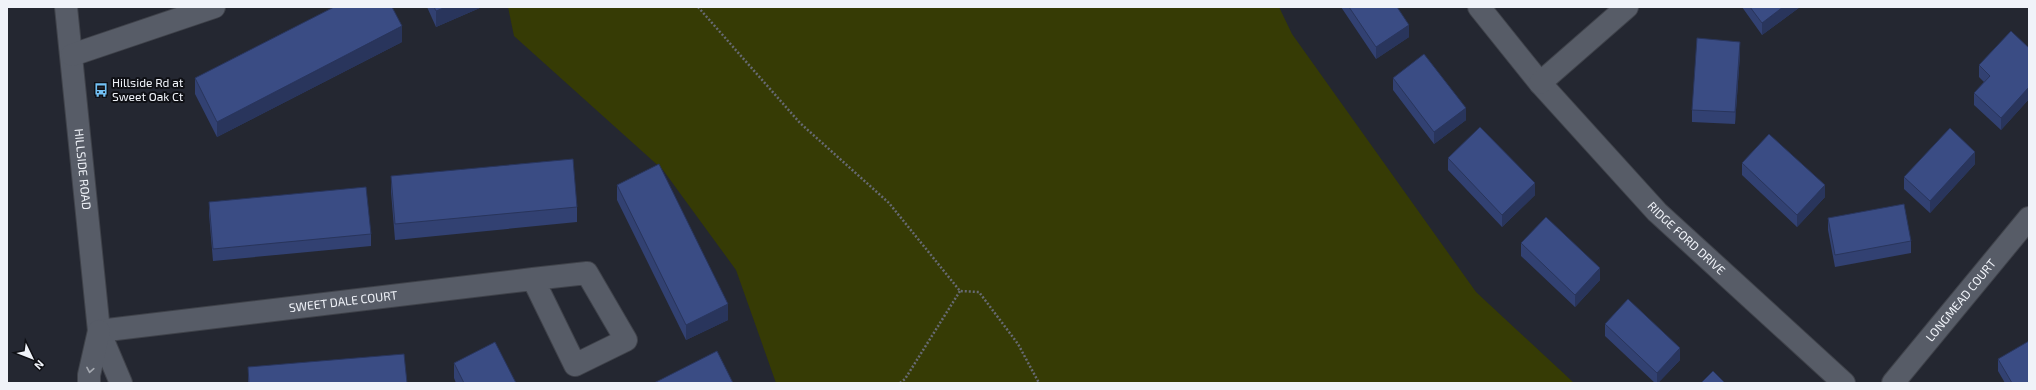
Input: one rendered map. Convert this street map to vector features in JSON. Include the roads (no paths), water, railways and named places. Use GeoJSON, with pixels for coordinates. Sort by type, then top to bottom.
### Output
{"type":"FeatureCollection","features":[{"type":"Feature","properties":{"kind":"street","name":"HILLSIDE ROAD"},"geometry":{"type":"LineString","coordinates":[[66,7],[72,55],[98,331],[89,383]]}},
{"type":"Feature","properties":{"kind":"street"},"geometry":{"type":"LineString","coordinates":[[72,55],[214,7]]}},
{"type":"Feature","properties":{"kind":"street","name":"RIDGE FORD DRIVE"},"geometry":{"type":"LineString","coordinates":[[1479,7],[1540,83],[1657,212],[1844,383]]}},
{"type":"Feature","properties":{"kind":"street"},"geometry":{"type":"LineString","coordinates":[[1540,83],[1627,7]]}},
{"type":"Feature","properties":{"kind":"street","name":"LONGMEAD COURT"},"geometry":{"type":"LineString","coordinates":[[1893,383],[2029,218]]}},
{"type":"Feature","properties":{"kind":"street","name":"SWEET DALE COURT"},"geometry":{"type":"LineString","coordinates":[[98,331],[533,279],[587,273],[626,340],[574,365],[533,279]]}},
{"type":"Feature","properties":{"kind":"street","name":"HILLSIDE ROAD"},"geometry":{"type":"LineString","coordinates":[[98,331],[121,383]]}},
{"type":"Feature","properties":{"kind":"place","name":"Hillside Rd at Sweet Oak Ct"},"geometry":{"type":"Point","coordinates":[101,90]}}]}
